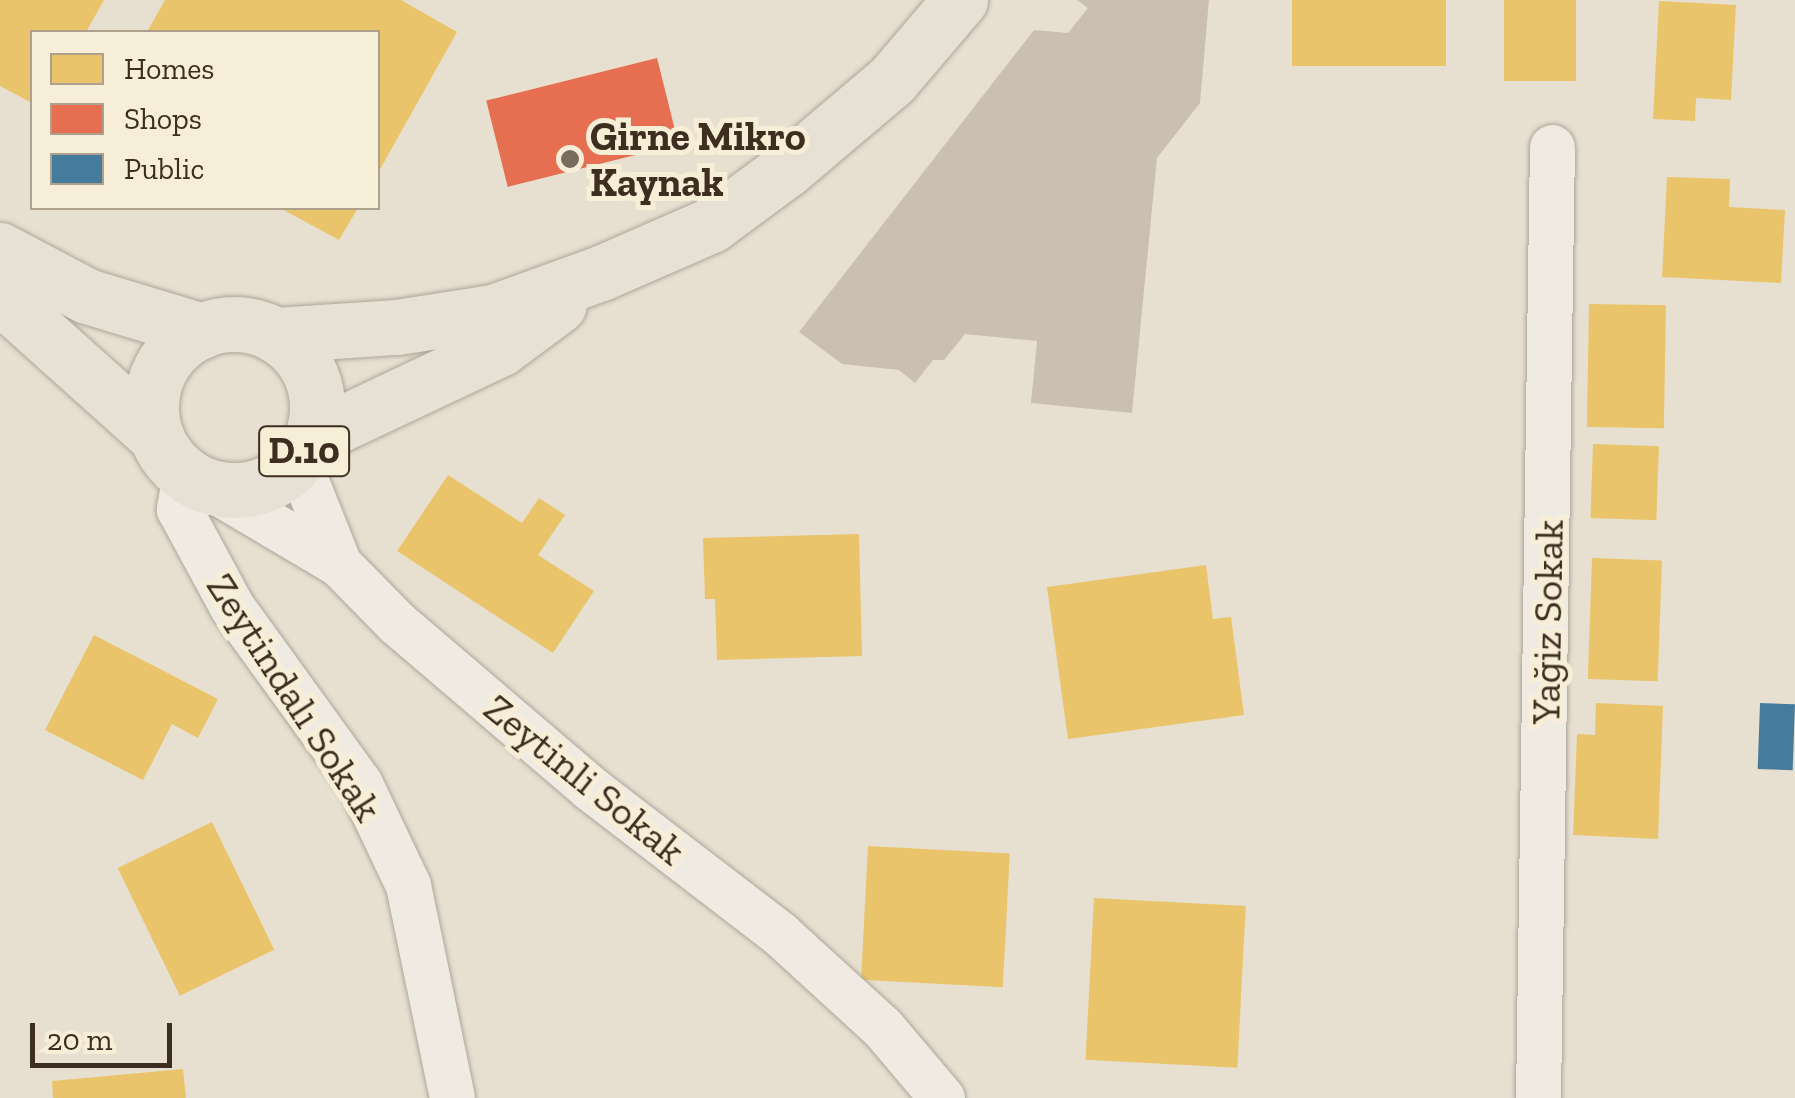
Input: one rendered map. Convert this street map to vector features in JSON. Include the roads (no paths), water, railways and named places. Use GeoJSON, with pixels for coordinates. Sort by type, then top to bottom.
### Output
{"type":"FeatureCollection","features":[{"type":"Feature","properties":{"kind":"main road","name":"D.10"},"geometry":{"type":"LineString","coordinates":[[0,250],[88,296],[202,331],[227,325],[252,326],[276,335],[396,327],[493,312],[601,273],[712,224],[787,169],[892,80],[960,0]]}},
{"type":"Feature","properties":{"kind":"main road","name":"D.10"},"geometry":{"type":"LineString","coordinates":[[182,465],[256,488],[280,477],[305,449],[501,348],[601,273]]}},
{"type":"Feature","properties":{"kind":"main road"},"geometry":{"type":"LineString","coordinates":[[0,296],[182,465]]}},
{"type":"Feature","properties":{"kind":"main road"},"geometry":{"type":"LineString","coordinates":[[182,465],[154,386],[164,363],[180,344],[202,331]]}},
{"type":"Feature","properties":{"kind":"main road","name":"D.10"},"geometry":{"type":"LineString","coordinates":[[276,335],[308,368],[316,390],[305,449]]}},
{"type":"Feature","properties":{"kind":"street","name":"Yağiz Sokak"},"geometry":{"type":"LineString","coordinates":[[1538,1098],[1552,147]]}},
{"type":"Feature","properties":{"kind":"street"},"geometry":{"type":"LineString","coordinates":[[305,449],[339,564]]}},
{"type":"Feature","properties":{"kind":"street","name":"Zeytinli Sokak"},"geometry":{"type":"LineString","coordinates":[[182,465],[339,564],[397,623],[576,775],[780,934],[882,1026],[942,1098]]}},
{"type":"Feature","properties":{"kind":"street","name":"Zeytindalı Sokak"},"geometry":{"type":"LineString","coordinates":[[182,465],[178,509],[232,607],[360,784],[408,885],[452,1098]]}},
{"type":"Feature","properties":{"kind":"place","name":"Girne Mikro Kaynak"},"geometry":{"type":"Point","coordinates":[570,159]}}]}
